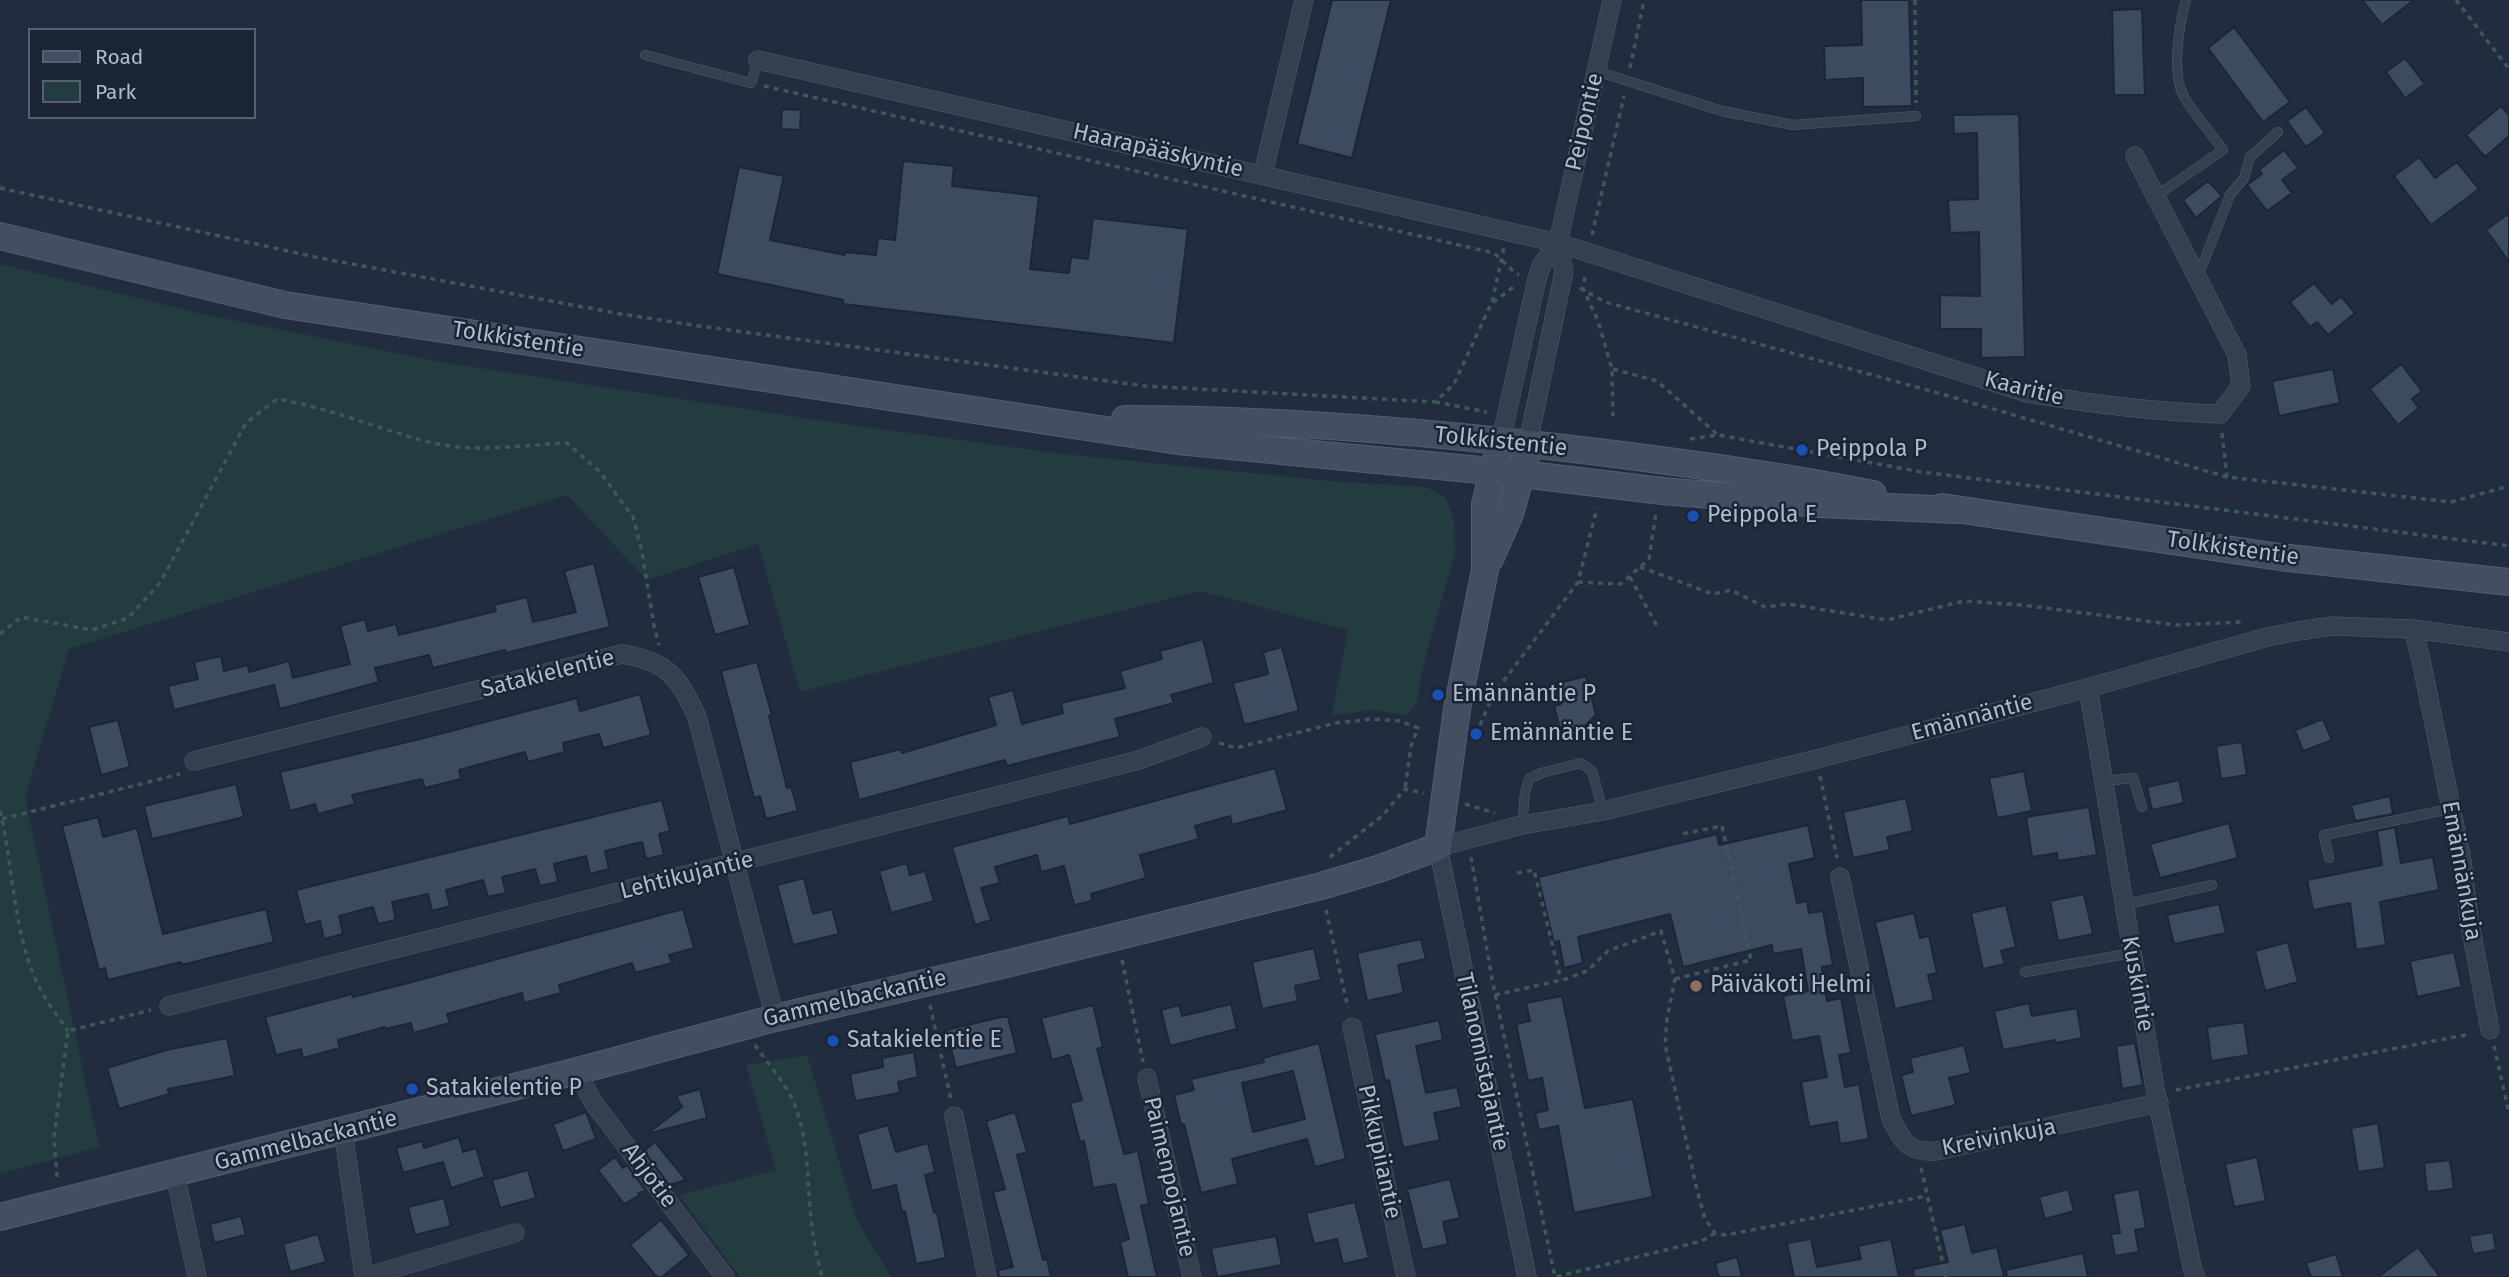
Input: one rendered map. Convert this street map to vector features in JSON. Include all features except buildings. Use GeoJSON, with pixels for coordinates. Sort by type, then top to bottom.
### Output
{"type":"FeatureCollection","features":[{"type":"Feature","properties":{"kind":"street"},"geometry":{"type":"LineString","coordinates":[[1263,174],[1304,0]]}},
{"type":"Feature","properties":{"kind":"street","name":"Peipontie"},"geometry":{"type":"LineString","coordinates":[[1528,443],[1564,271],[1558,243],[1612,0]]}},
{"type":"Feature","properties":{"kind":"street","name":"Haarapääskyntie"},"geometry":{"type":"LineString","coordinates":[[758,60],[1558,243]]}},
{"type":"Feature","properties":{"kind":"street"},"geometry":{"type":"LineString","coordinates":[[2134,156],[2237,355],[2241,386],[2220,414]]}},
{"type":"Feature","properties":{"kind":"street","name":"Tolkkistentie"},"geometry":{"type":"LineString","coordinates":[[0,236],[285,305],[1178,441],[1494,471],[1662,491],[1806,503],[1958,510]]}},
{"type":"Feature","properties":{"kind":"street","name":"Peipontie"},"geometry":{"type":"LineString","coordinates":[[1503,428],[1531,279],[1558,243]]}},
{"type":"Feature","properties":{"kind":"street","name":"Kaaritie"},"geometry":{"type":"LineString","coordinates":[[1558,243],[2027,393],[2087,403],[2179,413],[2220,414]]}},
{"type":"Feature","properties":{"kind":"street","name":"Tolkkistentie"},"geometry":{"type":"LineString","coordinates":[[1040,419],[1503,428],[1528,443],[1821,484],[1958,510],[2280,557],[2509,582]]}},
{"type":"Feature","properties":{"kind":"street"},"geometry":{"type":"LineString","coordinates":[[1438,847],[1457,709],[1485,570],[1485,504],[1503,428]]}},
{"type":"Feature","properties":{"kind":"street"},"geometry":{"type":"LineString","coordinates":[[1485,570],[1510,514],[1528,443]]}},
{"type":"Feature","properties":{"kind":"street","name":"Emännäntie"},"geometry":{"type":"LineString","coordinates":[[1438,847],[1467,837],[1603,811],[1817,759],[2088,688],[2267,637],[2332,626],[2413,629],[2509,642]]}},
{"type":"Feature","properties":{"kind":"street","name":"Emännänkuja"},"geometry":{"type":"LineString","coordinates":[[2413,629],[2462,861],[2469,919],[2490,1030]]}},
{"type":"Feature","properties":{"kind":"street","name":"Satakielentie"},"geometry":{"type":"LineString","coordinates":[[194,761],[622,654],[645,658],[667,670],[684,688],[697,717],[775,1017]]}},
{"type":"Feature","properties":{"kind":"street","name":"Kuskintie"},"geometry":{"type":"LineString","coordinates":[[2088,688],[2158,1099],[2196,1277]]}},
{"type":"Feature","properties":{"kind":"street","name":"Lehtikujantie"},"geometry":{"type":"LineString","coordinates":[[169,1006],[1139,760],[1202,737]]}},
{"type":"Feature","properties":{"kind":"street","name":"Gammelbackantie"},"geometry":{"type":"LineString","coordinates":[[0,1217],[578,1072],[775,1017],[1321,886],[1438,847]]}},
{"type":"Feature","properties":{"kind":"street","name":"Tilanomistajantie"},"geometry":{"type":"LineString","coordinates":[[1438,847],[1527,1277]]}},
{"type":"Feature","properties":{"kind":"street","name":"Kreivinkuja"},"geometry":{"type":"LineString","coordinates":[[1840,877],[1891,1119],[1900,1138],[1911,1148],[1921,1152],[2012,1136],[2158,1099]]}},
{"type":"Feature","properties":{"kind":"street","name":"Pikkupiiantie"},"geometry":{"type":"LineString","coordinates":[[1352,1027],[1406,1277]]}},
{"type":"Feature","properties":{"kind":"street","name":"Ahjotie"},"geometry":{"type":"LineString","coordinates":[[578,1072],[593,1102],[726,1277]]}},
{"type":"Feature","properties":{"kind":"street","name":"Paimenpojantie"},"geometry":{"type":"LineString","coordinates":[[1147,1078],[1192,1277]]}},
{"type":"Feature","properties":{"kind":"street"},"geometry":{"type":"LineString","coordinates":[[954,1116],[987,1277]]}},
{"type":"Feature","properties":{"kind":"street"},"geometry":{"type":"LineString","coordinates":[[343,1131],[364,1277],[515,1233]]}},
{"type":"Feature","properties":{"kind":"street"},"geometry":{"type":"LineString","coordinates":[[175,1174],[197,1277]]}},
{"type":"Feature","properties":{"kind":"lane"},"geometry":{"type":"LineString","coordinates":[[2156,195],[2223,150],[2183,95],[2178,76],[2180,21],[2186,0]]}},
{"type":"Feature","properties":{"kind":"lane"},"geometry":{"type":"LineString","coordinates":[[645,55],[751,83],[758,60]]}},
{"type":"Feature","properties":{"kind":"lane"},"geometry":{"type":"LineString","coordinates":[[1596,71],[1721,111],[1793,125],[1916,116]]}},
{"type":"Feature","properties":{"kind":"lane"},"geometry":{"type":"LineString","coordinates":[[2198,276],[2230,195],[2244,178],[2250,157],[2278,132]]}},
{"type":"Feature","properties":{"kind":"lane"},"geometry":{"type":"LineString","coordinates":[[1522,825],[1529,779],[1541,773],[1581,763],[1592,771],[1603,811]]}},
{"type":"Feature","properties":{"kind":"lane"},"geometry":{"type":"LineString","coordinates":[[2102,781],[2133,778],[2142,807]]}},
{"type":"Feature","properties":{"kind":"lane"},"geometry":{"type":"LineString","coordinates":[[2329,858],[2324,835],[2450,809]]}},
{"type":"Feature","properties":{"kind":"lane"},"geometry":{"type":"LineString","coordinates":[[2123,905],[2212,885]]}},
{"type":"Feature","properties":{"kind":"lane"},"geometry":{"type":"LineString","coordinates":[[2025,972],[2132,953]]}},
{"type":"Feature","properties":{"kind":"path"},"geometry":{"type":"LineString","coordinates":[[1613,416],[1612,369],[1598,321],[1583,288],[1588,254],[1644,0]]}},
{"type":"Feature","properties":{"kind":"path"},"geometry":{"type":"LineString","coordinates":[[1914,0],[1916,116]]}},
{"type":"Feature","properties":{"kind":"path"},"geometry":{"type":"LineString","coordinates":[[2456,0],[2509,69]]}},
{"type":"Feature","properties":{"kind":"path"},"geometry":{"type":"LineString","coordinates":[[751,83],[1494,253],[1513,271],[1531,279]]}},
{"type":"Feature","properties":{"kind":"path"},"geometry":{"type":"LineString","coordinates":[[0,188],[320,258],[658,320],[885,353],[1145,386],[1435,402],[1503,428]]}},
{"type":"Feature","properties":{"kind":"path"},"geometry":{"type":"LineString","coordinates":[[1435,402],[1454,384],[1491,304],[1508,232]]}},
{"type":"Feature","properties":{"kind":"path"},"geometry":{"type":"LineString","coordinates":[[1491,304],[1531,279]]}},
{"type":"Feature","properties":{"kind":"path"},"geometry":{"type":"LineString","coordinates":[[1561,283],[1583,288]]}},
{"type":"Feature","properties":{"kind":"path"},"geometry":{"type":"LineString","coordinates":[[1612,369],[1657,382],[1718,435]]}},
{"type":"Feature","properties":{"kind":"path"},"geometry":{"type":"LineString","coordinates":[[0,634],[21,617],[92,630],[128,618],[160,583],[246,424],[277,399],[313,405],[434,443],[474,448],[567,443],[600,472],[633,517],[642,552],[653,626],[667,670]]}},
{"type":"Feature","properties":{"kind":"path"},"geometry":{"type":"LineString","coordinates":[[2220,414],[2227,477]]}},
{"type":"Feature","properties":{"kind":"path"},"geometry":{"type":"LineString","coordinates":[[1680,440],[1718,435],[1922,472],[2509,546]]}},
{"type":"Feature","properties":{"kind":"path"},"geometry":{"type":"LineString","coordinates":[[1476,734],[1493,695],[1578,582],[1597,508]]}},
{"type":"Feature","properties":{"kind":"path"},"geometry":{"type":"LineString","coordinates":[[1578,582],[1621,584],[1630,577],[1649,559],[1657,510]]}},
{"type":"Feature","properties":{"kind":"path"},"geometry":{"type":"LineString","coordinates":[[1640,567],[1713,594],[1731,590],[1765,607],[1788,604],[1887,620],[1964,601],[2176,625],[2259,621],[2267,637]]}},
{"type":"Feature","properties":{"kind":"path"},"geometry":{"type":"LineString","coordinates":[[1630,577],[1658,628]]}},
{"type":"Feature","properties":{"kind":"path"},"geometry":{"type":"LineString","coordinates":[[1202,737],[1236,748],[1336,723],[1373,719],[1399,721],[1418,728],[1411,746],[1405,789]]}},
{"type":"Feature","properties":{"kind":"path"},"geometry":{"type":"LineString","coordinates":[[1817,759],[1840,877]]}},
{"type":"Feature","properties":{"kind":"path"},"geometry":{"type":"LineString","coordinates":[[2,819],[185,772],[194,761]]}},
{"type":"Feature","properties":{"kind":"path"},"geometry":{"type":"LineString","coordinates":[[1468,804],[1467,837],[1495,995],[1555,1277],[1702,1241],[1715,1233],[1726,1234],[1926,1196]]}},
{"type":"Feature","properties":{"kind":"path"},"geometry":{"type":"LineString","coordinates":[[0,811],[24,947],[35,978],[48,1003],[68,1031],[54,1137],[57,1177]]}},
{"type":"Feature","properties":{"kind":"path"},"geometry":{"type":"LineString","coordinates":[[1675,979],[1751,960],[1722,826],[1682,834]]}},
{"type":"Feature","properties":{"kind":"path"},"geometry":{"type":"LineString","coordinates":[[1517,873],[1534,870],[1561,980]]}},
{"type":"Feature","properties":{"kind":"path"},"geometry":{"type":"LineString","coordinates":[[1321,886],[1352,1027]]}},
{"type":"Feature","properties":{"kind":"path"},"geometry":{"type":"LineString","coordinates":[[1495,995],[1561,980],[1587,971],[1608,951],[1661,931],[1675,979],[1665,1044],[1697,1190],[1705,1219],[1715,1233]]}},
{"type":"Feature","properties":{"kind":"path"},"geometry":{"type":"LineString","coordinates":[[1117,936],[1147,1078]]}},
{"type":"Feature","properties":{"kind":"path"},"geometry":{"type":"LineString","coordinates":[[925,983],[954,1116]]}},
{"type":"Feature","properties":{"kind":"path"},"geometry":{"type":"LineString","coordinates":[[68,1031],[169,1006]]}},
{"type":"Feature","properties":{"kind":"path"},"geometry":{"type":"LineString","coordinates":[[747,1025],[755,1045],[783,1083],[797,1113],[808,1165],[813,1240],[822,1277]]}},
{"type":"Feature","properties":{"kind":"path"},"geometry":{"type":"LineString","coordinates":[[2158,1099],[2490,1030],[2509,1113]]}},
{"type":"Feature","properties":{"kind":"path"},"geometry":{"type":"LineString","coordinates":[[1921,1152],[1926,1196],[1946,1277]]}},
{"type":"Feature","properties":{"kind":"green space"},"geometry":{"type":"Polygon","coordinates":[[[0,264],[193,312],[441,362],[817,420],[1054,453],[1330,481],[1426,487],[1446,498],[1454,520],[1455,554],[1426,654],[1416,704],[1407,715],[1372,710],[1332,715],[1348,630],[1200,591],[800,692],[758,544],[647,580],[567,495],[69,649],[25,797],[99,1147],[0,1174],[0,264]]]}},
{"type":"Feature","properties":{"kind":"green space"},"geometry":{"type":"Polygon","coordinates":[[[807,1055],[856,1218],[891,1277],[740,1277],[679,1195],[776,1170],[746,1065],[807,1055]]]}},
{"type":"Feature","properties":{"kind":"place","name":"Peippola P"},"geometry":{"type":"Point","coordinates":[1802,450]}},
{"type":"Feature","properties":{"kind":"place","name":"Peippola E"},"geometry":{"type":"Point","coordinates":[1693,516]}},
{"type":"Feature","properties":{"kind":"place","name":"Emännäntie P"},"geometry":{"type":"Point","coordinates":[1438,695]}},
{"type":"Feature","properties":{"kind":"place","name":"Emännäntie E"},"geometry":{"type":"Point","coordinates":[1476,734]}},
{"type":"Feature","properties":{"kind":"place","name":"Päiväkoti Helmi"},"geometry":{"type":"Point","coordinates":[1696,986]}},
{"type":"Feature","properties":{"kind":"place","name":"Satakielentie E"},"geometry":{"type":"Point","coordinates":[833,1041]}},
{"type":"Feature","properties":{"kind":"place","name":"Satakielentie P"},"geometry":{"type":"Point","coordinates":[412,1089]}}]}
